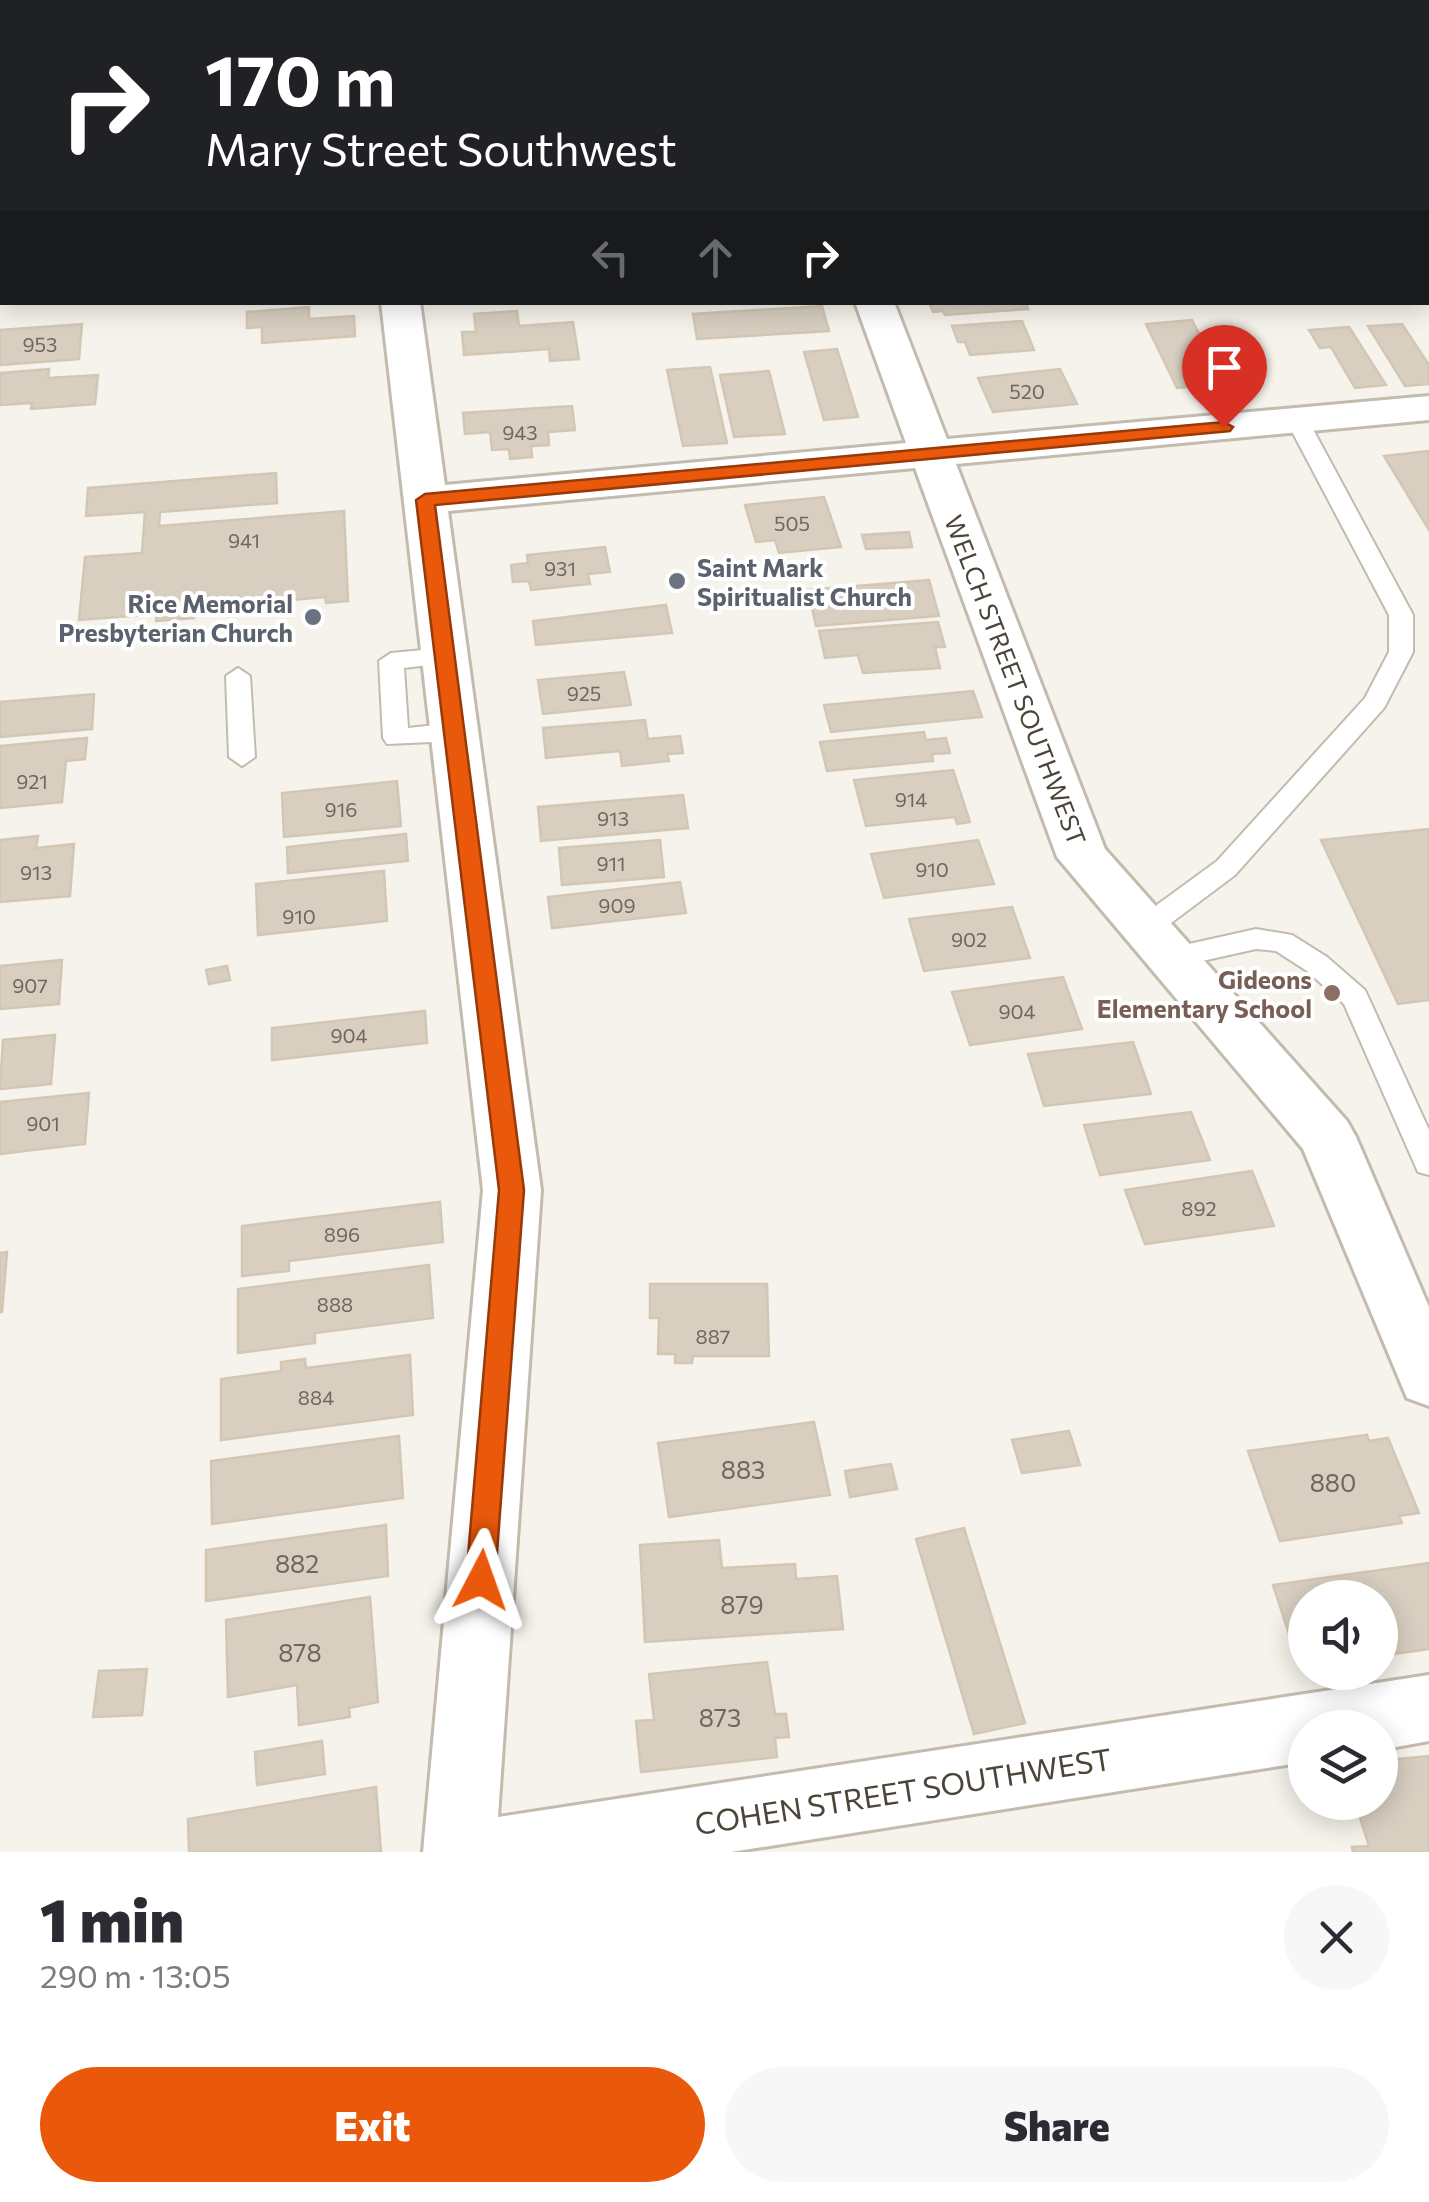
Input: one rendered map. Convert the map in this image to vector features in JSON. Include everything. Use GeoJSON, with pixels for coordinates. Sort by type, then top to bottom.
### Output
{"type":"FeatureCollection","features":[{"type":"Feature","properties":{"kind":"street"},"geometry":{"type":"LineString","coordinates":[[400,305],[512,1190],[459,1852]]}},
{"type":"Feature","properties":{"kind":"street","name":"WELCH STREET SOUTHWEST"},"geometry":{"type":"LineString","coordinates":[[875,305],[1083,857],[1327,1137],[1429,1378]]}},
{"type":"Feature","properties":{"kind":"street"},"geometry":{"type":"LineString","coordinates":[[425,500],[1429,408]]}},
{"type":"Feature","properties":{"kind":"street","name":"COHEN STREET SOUTHWEST"},"geometry":{"type":"LineString","coordinates":[[1398,1713],[1429,1708]]}},
{"type":"Feature","properties":{"kind":"street","name":"COHEN STREET SOUTHWEST"},"geometry":{"type":"LineString","coordinates":[[500,1852],[1288,1731]]}},
{"type":"Feature","properties":{"kind":"lane"},"geometry":{"type":"LineString","coordinates":[[1158,943],[1375,702],[1401,652],[1401,615],[1297,420]]}},
{"type":"Feature","properties":{"kind":"lane"},"geometry":{"type":"LineString","coordinates":[[238,676],[242,757]]}},
{"type":"Feature","properties":{"kind":"lane"},"geometry":{"type":"LineString","coordinates":[[1158,943],[1256,939],[1282,942],[1317,964],[1354,998],[1429,1163]]}},
{"type":"Feature","properties":{"kind":"building"},"geometry":{"type":"Polygon","coordinates":[[[930,305],[1027,305],[1028,309],[945,315],[943,311],[933,312],[930,305]]]}},
{"type":"Feature","properties":{"kind":"building"},"geometry":{"type":"Polygon","coordinates":[[[822,306],[829,331],[697,339],[693,314],[822,306]]]}},
{"type":"Feature","properties":{"kind":"building"},"geometry":{"type":"Polygon","coordinates":[[[309,307],[309,319],[354,316],[355,336],[262,343],[262,327],[247,328],[247,312],[309,307]]]}},
{"type":"Feature","properties":{"kind":"building"},"geometry":{"type":"Polygon","coordinates":[[[517,311],[519,326],[573,322],[579,359],[550,361],[549,349],[464,355],[462,332],[476,332],[474,314],[517,311]]]}},
{"type":"Feature","properties":{"kind":"building"},"geometry":{"type":"Polygon","coordinates":[[[1192,320],[1225,384],[1177,388],[1146,324],[1192,320]]]}},
{"type":"Feature","properties":{"kind":"building"},"geometry":{"type":"Polygon","coordinates":[[[1022,321],[1034,350],[970,355],[965,342],[958,342],[952,326],[1022,321]]]}},
{"type":"Feature","properties":{"kind":"building"},"geometry":{"type":"Polygon","coordinates":[[[82,324],[79,359],[0,365],[0,330],[82,324]]]}},
{"type":"Feature","properties":{"kind":"building"},"geometry":{"type":"Polygon","coordinates":[[[1402,324],[1429,365],[1429,384],[1405,386],[1368,326],[1402,324]]]}},
{"type":"Feature","properties":{"kind":"building"},"geometry":{"type":"Polygon","coordinates":[[[1349,327],[1386,385],[1355,388],[1331,347],[1320,348],[1309,330],[1349,327]]]}},
{"type":"Feature","properties":{"kind":"building"},"geometry":{"type":"Polygon","coordinates":[[[837,349],[858,417],[824,420],[804,352],[837,349]]]}},
{"type":"Feature","properties":{"kind":"building"},"geometry":{"type":"Polygon","coordinates":[[[710,367],[727,443],[683,446],[667,370],[710,367]]]}},
{"type":"Feature","properties":{"kind":"building"},"geometry":{"type":"Polygon","coordinates":[[[49,369],[48,378],[98,375],[95,404],[31,409],[32,403],[0,405],[0,373],[49,369]]]}},
{"type":"Feature","properties":{"kind":"building"},"geometry":{"type":"Polygon","coordinates":[[[1060,369],[1077,404],[993,412],[978,378],[1060,369]]]}},
{"type":"Feature","properties":{"kind":"building"},"geometry":{"type":"Polygon","coordinates":[[[769,371],[785,434],[734,437],[720,375],[769,371]]]}},
{"type":"Feature","properties":{"kind":"building"},"geometry":{"type":"Polygon","coordinates":[[[572,406],[575,430],[548,432],[549,445],[531,446],[532,457],[510,459],[509,449],[492,450],[490,432],[465,434],[463,413],[572,406]]]}},
{"type":"Feature","properties":{"kind":"building"},"geometry":{"type":"Polygon","coordinates":[[[1429,451],[1429,530],[1384,456],[1429,451]]]}},
{"type":"Feature","properties":{"kind":"building"},"geometry":{"type":"Polygon","coordinates":[[[276,473],[277,503],[160,512],[159,526],[344,511],[348,601],[326,603],[325,597],[194,609],[194,618],[156,621],[157,614],[79,620],[85,557],[142,553],[145,512],[86,516],[88,488],[276,473]]]}},
{"type":"Feature","properties":{"kind":"building"},"geometry":{"type":"Polygon","coordinates":[[[824,497],[841,547],[779,553],[775,540],[756,542],[745,505],[824,497]]]}},
{"type":"Feature","properties":{"kind":"building"},"geometry":{"type":"Polygon","coordinates":[[[909,532],[912,547],[866,549],[862,535],[909,532]]]}},
{"type":"Feature","properties":{"kind":"building"},"geometry":{"type":"Polygon","coordinates":[[[605,547],[610,572],[588,574],[590,584],[531,590],[529,581],[513,582],[511,565],[528,563],[527,555],[605,547]]]}},
{"type":"Feature","properties":{"kind":"building"},"geometry":{"type":"Polygon","coordinates":[[[929,580],[939,616],[816,626],[808,590],[929,580]]]}},
{"type":"Feature","properties":{"kind":"building"},"geometry":{"type":"Polygon","coordinates":[[[666,605],[672,633],[536,645],[533,621],[666,605]]]}},
{"type":"Feature","properties":{"kind":"building"},"geometry":{"type":"Polygon","coordinates":[[[938,622],[945,647],[935,647],[940,668],[863,673],[858,655],[825,658],[819,631],[938,622]]]}},
{"type":"Feature","properties":{"kind":"building"},"geometry":{"type":"Polygon","coordinates":[[[624,672],[631,705],[543,714],[538,680],[624,672]]]}},
{"type":"Feature","properties":{"kind":"building"},"geometry":{"type":"Polygon","coordinates":[[[973,691],[982,717],[831,732],[824,705],[973,691]]]}},
{"type":"Feature","properties":{"kind":"building"},"geometry":{"type":"Polygon","coordinates":[[[94,694],[92,729],[0,737],[0,702],[94,694]]]}},
{"type":"Feature","properties":{"kind":"building"},"geometry":{"type":"Polygon","coordinates":[[[645,720],[648,739],[680,736],[683,753],[667,754],[669,761],[622,766],[620,751],[546,758],[543,728],[645,720]]]}},
{"type":"Feature","properties":{"kind":"building"},"geometry":{"type":"Polygon","coordinates":[[[924,732],[926,740],[946,738],[950,753],[932,754],[933,761],[827,771],[820,742],[924,732]]]}},
{"type":"Feature","properties":{"kind":"building"},"geometry":{"type":"Polygon","coordinates":[[[87,738],[85,759],[66,761],[62,802],[0,808],[0,746],[87,738]]]}},
{"type":"Feature","properties":{"kind":"building"},"geometry":{"type":"Polygon","coordinates":[[[953,770],[970,822],[957,824],[955,817],[866,826],[854,780],[953,770]]]}},
{"type":"Feature","properties":{"kind":"building"},"geometry":{"type":"Polygon","coordinates":[[[397,781],[401,826],[284,837],[282,793],[397,781]]]}},
{"type":"Feature","properties":{"kind":"building"},"geometry":{"type":"Polygon","coordinates":[[[683,795],[688,828],[541,841],[538,807],[683,795]]]}},
{"type":"Feature","properties":{"kind":"building"},"geometry":{"type":"Polygon","coordinates":[[[1429,829],[1429,1000],[1398,1004],[1321,840],[1429,829]]]}},
{"type":"Feature","properties":{"kind":"building"},"geometry":{"type":"Polygon","coordinates":[[[406,834],[408,861],[288,873],[287,847],[406,834]]]}},
{"type":"Feature","properties":{"kind":"building"},"geometry":{"type":"Polygon","coordinates":[[[38,836],[36,848],[74,844],[70,896],[0,902],[0,840],[38,836]]]}},
{"type":"Feature","properties":{"kind":"building"},"geometry":{"type":"Polygon","coordinates":[[[660,840],[664,877],[562,885],[559,848],[660,840]]]}},
{"type":"Feature","properties":{"kind":"building"},"geometry":{"type":"Polygon","coordinates":[[[978,840],[994,884],[884,898],[871,854],[978,840]]]}},
{"type":"Feature","properties":{"kind":"building"},"geometry":{"type":"Polygon","coordinates":[[[384,871],[387,921],[258,935],[256,884],[384,871]]]}},
{"type":"Feature","properties":{"kind":"building"},"geometry":{"type":"Polygon","coordinates":[[[680,882],[686,913],[552,928],[548,897],[680,882]]]}},
{"type":"Feature","properties":{"kind":"building"},"geometry":{"type":"Polygon","coordinates":[[[1012,907],[1030,958],[924,971],[909,919],[1012,907]]]}},
{"type":"Feature","properties":{"kind":"building"},"geometry":{"type":"Polygon","coordinates":[[[62,960],[59,1004],[0,1009],[0,966],[62,960]]]}},
{"type":"Feature","properties":{"kind":"building"},"geometry":{"type":"Polygon","coordinates":[[[227,966],[230,980],[209,984],[206,970],[227,966]]]}},
{"type":"Feature","properties":{"kind":"building"},"geometry":{"type":"Polygon","coordinates":[[[1063,977],[1082,1029],[970,1045],[952,992],[1063,977]]]}},
{"type":"Feature","properties":{"kind":"building"},"geometry":{"type":"Polygon","coordinates":[[[425,1011],[427,1043],[272,1060],[272,1028],[425,1011]]]}},
{"type":"Feature","properties":{"kind":"building"},"geometry":{"type":"Polygon","coordinates":[[[55,1035],[51,1084],[0,1089],[3,1040],[55,1035]]]}},
{"type":"Feature","properties":{"kind":"building"},"geometry":{"type":"Polygon","coordinates":[[[1133,1042],[1151,1094],[1044,1106],[1028,1054],[1133,1042]]]}},
{"type":"Feature","properties":{"kind":"building"},"geometry":{"type":"Polygon","coordinates":[[[89,1093],[85,1144],[0,1154],[0,1102],[89,1093]]]}},
{"type":"Feature","properties":{"kind":"building"},"geometry":{"type":"Polygon","coordinates":[[[1191,1112],[1210,1160],[1100,1175],[1084,1125],[1191,1112]]]}},
{"type":"Feature","properties":{"kind":"building"},"geometry":{"type":"Polygon","coordinates":[[[1252,1171],[1274,1226],[1145,1244],[1125,1190],[1252,1171]]]}},
{"type":"Feature","properties":{"kind":"building"},"geometry":{"type":"Polygon","coordinates":[[[440,1202],[443,1242],[289,1261],[289,1271],[242,1276],[242,1226],[440,1202]]]}},
{"type":"Feature","properties":{"kind":"building"},"geometry":{"type":"Polygon","coordinates":[[[7,1252],[2,1312],[0,1312],[0,1253],[7,1252]]]}},
{"type":"Feature","properties":{"kind":"building"},"geometry":{"type":"Polygon","coordinates":[[[429,1265],[433,1318],[315,1333],[315,1343],[238,1353],[238,1289],[429,1265]]]}},
{"type":"Feature","properties":{"kind":"building"},"geometry":{"type":"Polygon","coordinates":[[[650,1284],[767,1284],[769,1356],[693,1356],[692,1363],[675,1363],[675,1354],[658,1354],[659,1318],[650,1318],[650,1284]]]}},
{"type":"Feature","properties":{"kind":"building"},"geometry":{"type":"Polygon","coordinates":[[[410,1355],[413,1415],[221,1440],[221,1379],[281,1371],[281,1362],[305,1359],[306,1368],[410,1355]]]}},
{"type":"Feature","properties":{"kind":"building"},"geometry":{"type":"Polygon","coordinates":[[[814,1422],[830,1495],[669,1517],[658,1443],[814,1422]]]}},
{"type":"Feature","properties":{"kind":"building"},"geometry":{"type":"Polygon","coordinates":[[[1069,1431],[1080,1465],[1022,1473],[1012,1440],[1069,1431]]]}},
{"type":"Feature","properties":{"kind":"building"},"geometry":{"type":"Polygon","coordinates":[[[1367,1435],[1369,1441],[1388,1438],[1419,1513],[1399,1516],[1402,1523],[1280,1541],[1248,1451],[1367,1435]]]}},
{"type":"Feature","properties":{"kind":"building"},"geometry":{"type":"Polygon","coordinates":[[[399,1436],[403,1498],[212,1524],[211,1461],[399,1436]]]}},
{"type":"Feature","properties":{"kind":"building"},"geometry":{"type":"Polygon","coordinates":[[[891,1464],[897,1489],[850,1497],[845,1471],[891,1464]]]}},
{"type":"Feature","properties":{"kind":"building"},"geometry":{"type":"Polygon","coordinates":[[[386,1525],[388,1576],[206,1601],[206,1550],[386,1525]]]}},
{"type":"Feature","properties":{"kind":"building"},"geometry":{"type":"Polygon","coordinates":[[[964,1528],[1025,1723],[974,1734],[916,1539],[964,1528]]]}},
{"type":"Feature","properties":{"kind":"building"},"geometry":{"type":"Polygon","coordinates":[[[719,1540],[722,1568],[795,1564],[796,1579],[837,1576],[843,1629],[645,1642],[640,1545],[719,1540]]]}},
{"type":"Feature","properties":{"kind":"building"},"geometry":{"type":"Polygon","coordinates":[[[1429,1563],[1429,1649],[1398,1653],[1398,1580],[1308,1580],[1429,1563]]]}},
{"type":"Feature","properties":{"kind":"building"},"geometry":{"type":"Polygon","coordinates":[[[1288,1583],[1288,1631],[1273,1585],[1288,1583]]]}},
{"type":"Feature","properties":{"kind":"building"},"geometry":{"type":"Polygon","coordinates":[[[370,1597],[378,1702],[349,1708],[350,1717],[299,1725],[297,1685],[228,1697],[226,1620],[370,1597]]]}},
{"type":"Feature","properties":{"kind":"building"},"geometry":{"type":"Polygon","coordinates":[[[767,1662],[775,1714],[786,1714],[789,1737],[775,1738],[777,1757],[641,1772],[636,1721],[654,1720],[649,1674],[767,1662]]]}},
{"type":"Feature","properties":{"kind":"building"},"geometry":{"type":"Polygon","coordinates":[[[147,1669],[142,1715],[93,1717],[99,1671],[147,1669]]]}},
{"type":"Feature","properties":{"kind":"building"},"geometry":{"type":"Polygon","coordinates":[[[322,1741],[325,1774],[257,1785],[255,1752],[322,1741]]]}},
{"type":"Feature","properties":{"kind":"building"},"geometry":{"type":"Polygon","coordinates":[[[1429,1756],[1429,1852],[1353,1852],[1352,1847],[1369,1846],[1361,1820],[1398,1820],[1398,1759],[1429,1756]]]}},
{"type":"Feature","properties":{"kind":"building"},"geometry":{"type":"Polygon","coordinates":[[[376,1787],[381,1852],[189,1852],[188,1819],[376,1787]]]}},
{"type":"Feature","properties":{"kind":"place","name":"Saint Mark Spiritualist Church"},"geometry":{"type":"Point","coordinates":[677,581]}},
{"type":"Feature","properties":{"kind":"place","name":"Rice Memorial Presbyterian Church"},"geometry":{"type":"Point","coordinates":[313,617]}},
{"type":"Feature","properties":{"kind":"place","name":"Gideons Elementary School"},"geometry":{"type":"Point","coordinates":[1332,993]}},
{"type":"Feature","properties":{"kind":"route"},"geometry":{"type":"LineString","coordinates":[[481,1580],[512,1190],[425,500],[1224,427]]}}]}
